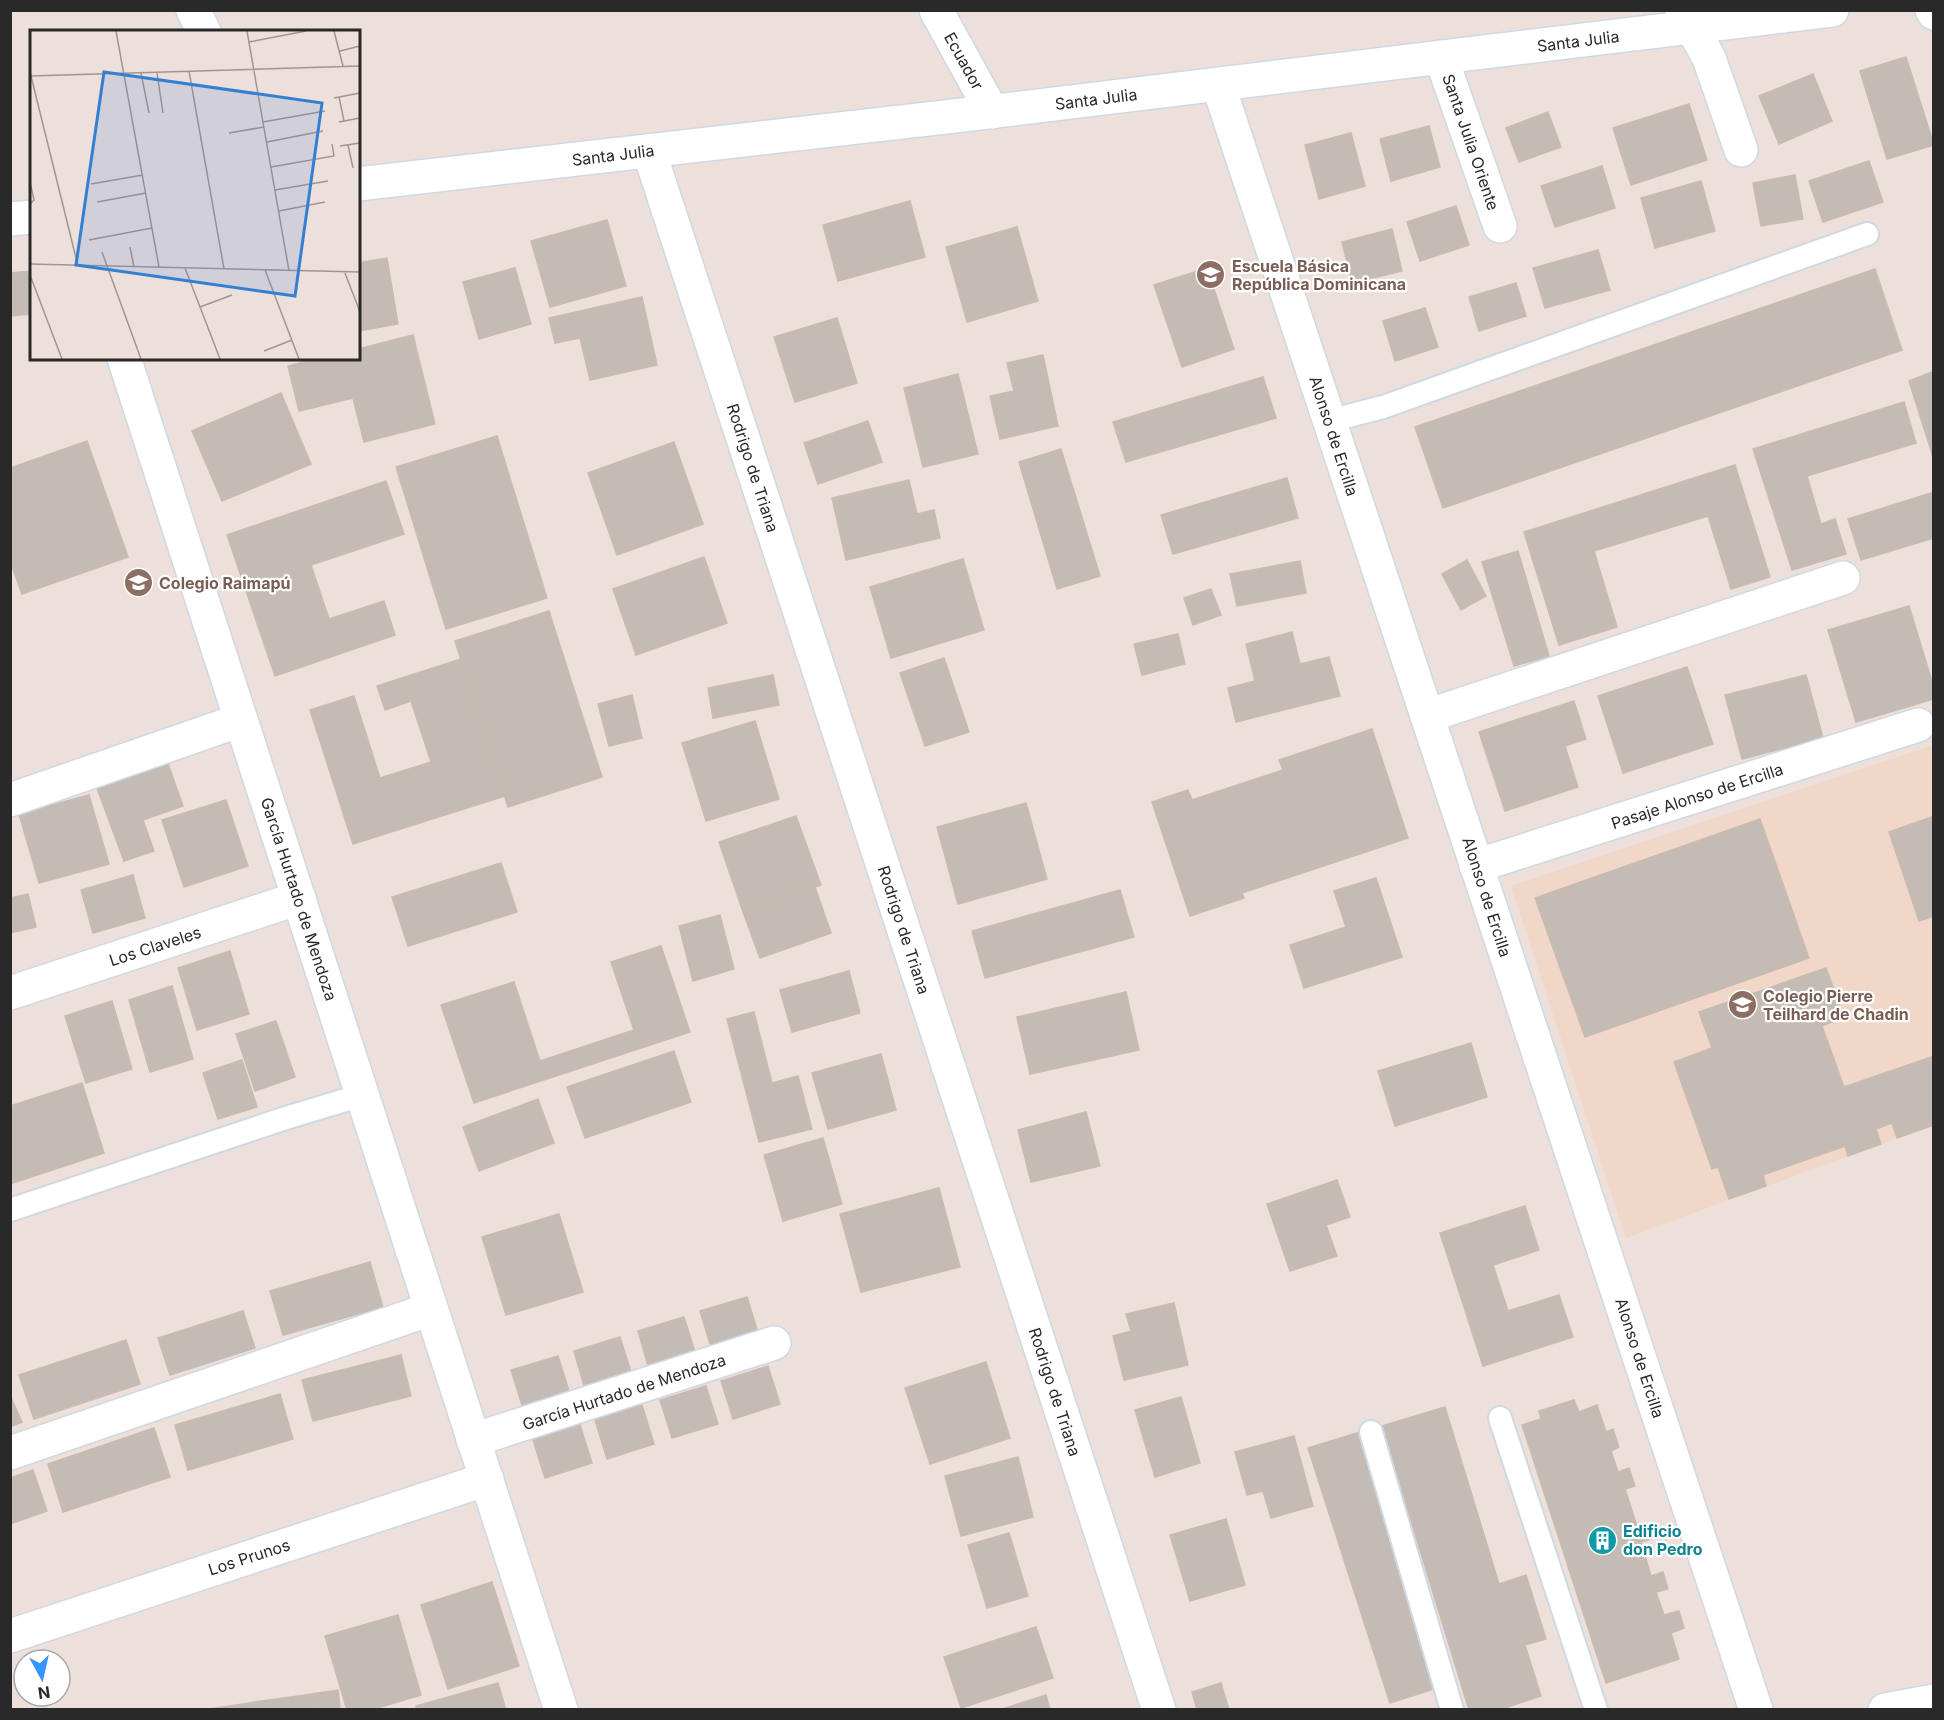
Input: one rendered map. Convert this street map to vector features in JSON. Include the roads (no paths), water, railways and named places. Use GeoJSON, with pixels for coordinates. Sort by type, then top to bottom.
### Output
{"type":"FeatureCollection","features":[{"type":"Feature","properties":{"kind":"street"},"geometry":{"type":"LineString","coordinates":[[193,10],[203,30]]}},
{"type":"Feature","properties":{"kind":"street","name":"Ecuador"},"geometry":{"type":"LineString","coordinates":[[936,10],[992,112]]}},
{"type":"Feature","properties":{"kind":"street","name":"Santa Julia"},"geometry":{"type":"LineString","coordinates":[[360,184],[992,112],[1441,57],[1686,19],[1832,10]]}},
{"type":"Feature","properties":{"kind":"street"},"geometry":{"type":"LineString","coordinates":[[1686,19],[1709,58],[1741,150]]}},
{"type":"Feature","properties":{"kind":"street","name":"Santa Julia Oriente"},"geometry":{"type":"LineString","coordinates":[[1441,57],[1500,226]]}},
{"type":"Feature","properties":{"kind":"street","name":"Alonso de Ercilla"},"geometry":{"type":"LineString","coordinates":[[1218,84],[1756,1710]]}},
{"type":"Feature","properties":{"kind":"street","name":"Rodrigo de Triana"},"geometry":{"type":"LineString","coordinates":[[649,151],[1159,1710]]}},
{"type":"Feature","properties":{"kind":"street"},"geometry":{"type":"LineString","coordinates":[[10,219],[30,217]]}},
{"type":"Feature","properties":{"kind":"street","name":"García Hurtado de Mendoza"},"geometry":{"type":"LineString","coordinates":[[125,360],[561,1710]]}},
{"type":"Feature","properties":{"kind":"street"},"geometry":{"type":"LineString","coordinates":[[1427,716],[1843,578]]}},
{"type":"Feature","properties":{"kind":"street"},"geometry":{"type":"LineString","coordinates":[[10,800],[241,720]]}},
{"type":"Feature","properties":{"kind":"street","name":"Pasaje Alonso de Ercilla"},"geometry":{"type":"LineString","coordinates":[[1476,866],[1918,725]]}},
{"type":"Feature","properties":{"kind":"street","name":"Los Claveles"},"geometry":{"type":"LineString","coordinates":[[10,993],[298,898]]}},
{"type":"Feature","properties":{"kind":"street"},"geometry":{"type":"LineString","coordinates":[[10,1453],[431,1309]]}},
{"type":"Feature","properties":{"kind":"street","name":"García Hurtado de Mendoza"},"geometry":{"type":"LineString","coordinates":[[473,1440],[774,1343]]}},
{"type":"Feature","properties":{"kind":"street","name":"Los Prunos"},"geometry":{"type":"LineString","coordinates":[[10,1636],[487,1479]]}},
{"type":"Feature","properties":{"kind":"street"},"geometry":{"type":"LineString","coordinates":[[1885,1710],[1934,1701]]}},
{"type":"Feature","properties":{"kind":"lane"},"geometry":{"type":"LineString","coordinates":[[1329,422],[1383,407],[1867,234]]}},
{"type":"Feature","properties":{"kind":"lane"},"geometry":{"type":"LineString","coordinates":[[10,1209],[362,1095]]}},
{"type":"Feature","properties":{"kind":"lane"},"geometry":{"type":"LineString","coordinates":[[1500,1418],[1596,1710]]}},
{"type":"Feature","properties":{"kind":"lane"},"geometry":{"type":"LineString","coordinates":[[1371,1432],[1452,1710]]}},
{"type":"Feature","properties":{"kind":"place","name":"Escuela Básica República Dominicana"},"geometry":{"type":"Point","coordinates":[1211,275]}},
{"type":"Feature","properties":{"kind":"place","name":"Colegio Raimapú"},"geometry":{"type":"Point","coordinates":[138,583]}},
{"type":"Feature","properties":{"kind":"place","name":"Colegio Pierre Teilhard de Chadin"},"geometry":{"type":"Point","coordinates":[1742,1005]}},
{"type":"Feature","properties":{"kind":"place","name":"Edificio don Pedro"},"geometry":{"type":"Point","coordinates":[1602,1540]}}]}
